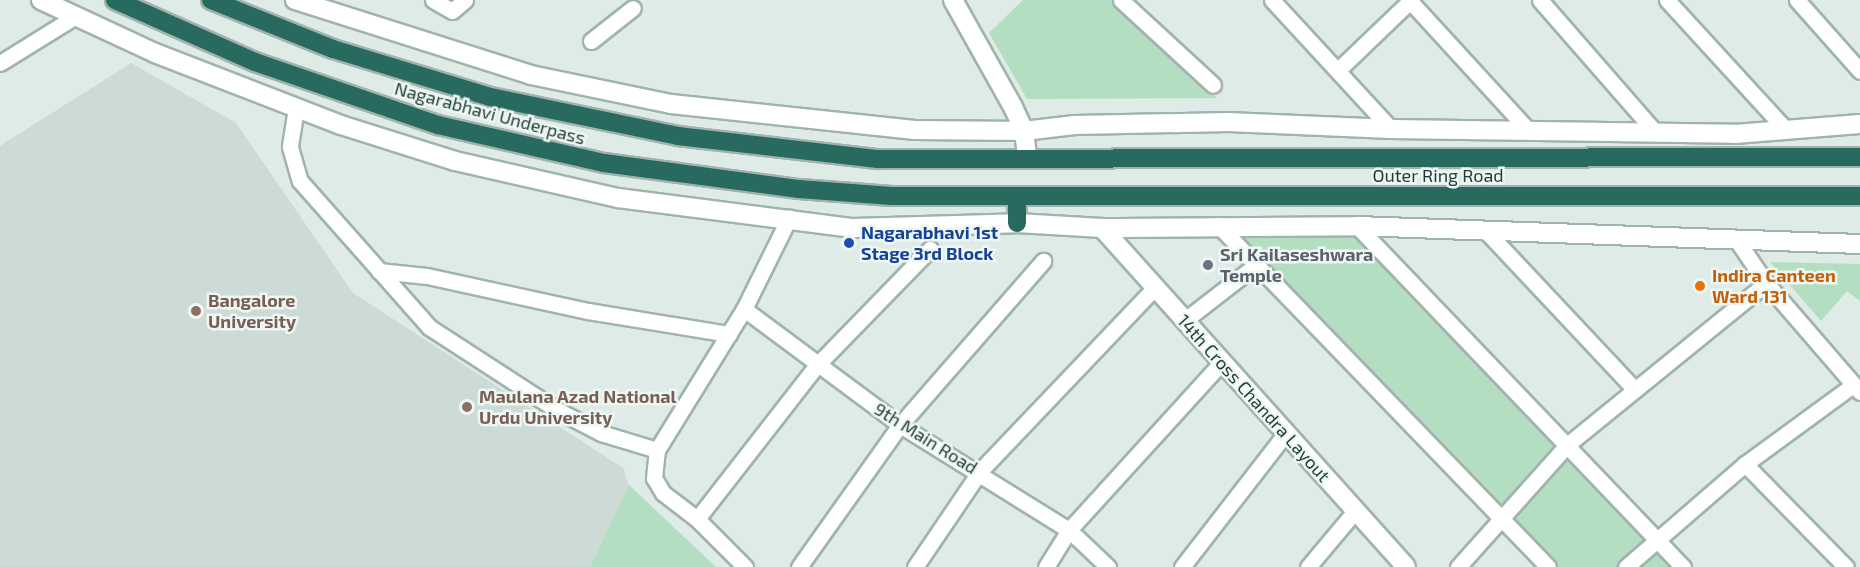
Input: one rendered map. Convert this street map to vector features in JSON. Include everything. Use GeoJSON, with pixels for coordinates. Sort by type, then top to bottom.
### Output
{"type":"FeatureCollection","features":[{"type":"Feature","properties":{"kind":"highway","name":"Nagarabhavi Underpass"},"geometry":{"type":"LineString","coordinates":[[115,0],[255,62],[353,98],[530,149],[604,163],[799,189],[892,196],[1017,196]]}},
{"type":"Feature","properties":{"kind":"highway","name":"Nagarabhavi Underpass"},"geometry":{"type":"LineString","coordinates":[[211,0],[333,49],[414,76],[490,98],[678,136],[878,159],[1026,157]]}},
{"type":"Feature","properties":{"kind":"highway","name":"Outer Ring Road"},"geometry":{"type":"LineString","coordinates":[[1026,157],[1860,157]]}},
{"type":"Feature","properties":{"kind":"highway","name":"Outer Ring Road"},"geometry":{"type":"LineString","coordinates":[[1017,196],[1860,196]]}},
{"type":"Feature","properties":{"kind":"highway"},"geometry":{"type":"LineString","coordinates":[[1017,196],[1017,223]]}},
{"type":"Feature","properties":{"kind":"street"},"geometry":{"type":"LineString","coordinates":[[41,0],[74,17],[296,108],[455,160],[537,181],[618,198],[789,218],[853,228],[1017,223],[1102,228],[1218,225],[1357,226],[1860,244]]}},
{"type":"Feature","properties":{"kind":"street"},"geometry":{"type":"LineString","coordinates":[[295,0],[531,75],[671,104],[915,130],[1024,131],[1075,125],[1228,122],[1391,129],[1656,133],[1786,130],[1860,124]]}},
{"type":"Feature","properties":{"kind":"street"},"geometry":{"type":"LineString","coordinates":[[433,0],[452,11],[465,0]]}},
{"type":"Feature","properties":{"kind":"street"},"geometry":{"type":"LineString","coordinates":[[953,0],[1024,131],[1026,157]]}},
{"type":"Feature","properties":{"kind":"street"},"geometry":{"type":"LineString","coordinates":[[1121,0],[1213,85]]}},
{"type":"Feature","properties":{"kind":"street"},"geometry":{"type":"LineString","coordinates":[[1272,0],[1391,129]]}},
{"type":"Feature","properties":{"kind":"street"},"geometry":{"type":"LineString","coordinates":[[1338,70],[1410,0],[1529,130]]}},
{"type":"Feature","properties":{"kind":"street"},"geometry":{"type":"LineString","coordinates":[[1540,0],[1656,133]]}},
{"type":"Feature","properties":{"kind":"street"},"geometry":{"type":"LineString","coordinates":[[1667,0],[1786,130]]}},
{"type":"Feature","properties":{"kind":"street"},"geometry":{"type":"LineString","coordinates":[[1797,0],[1860,71]]}},
{"type":"Feature","properties":{"kind":"street"},"geometry":{"type":"LineString","coordinates":[[591,42],[635,3]]}},
{"type":"Feature","properties":{"kind":"street"},"geometry":{"type":"LineString","coordinates":[[0,63],[74,17]]}},
{"type":"Feature","properties":{"kind":"street"},"geometry":{"type":"LineString","coordinates":[[296,108],[290,147],[300,181],[429,327],[557,410],[601,433],[657,450]]}},
{"type":"Feature","properties":{"kind":"street"},"geometry":{"type":"LineString","coordinates":[[745,567],[697,519],[663,493],[654,478],[657,450],[744,309],[789,218]]}},
{"type":"Feature","properties":{"kind":"street"},"geometry":{"type":"LineString","coordinates":[[1218,225],[1501,522],[1548,567]]}},
{"type":"Feature","properties":{"kind":"street"},"geometry":{"type":"LineString","coordinates":[[1357,226],[1683,567]]}},
{"type":"Feature","properties":{"kind":"street","name":"14th Cross Chandra Layout"},"geometry":{"type":"LineString","coordinates":[[1102,228],[1406,567]]}},
{"type":"Feature","properties":{"kind":"street"},"geometry":{"type":"LineString","coordinates":[[1485,230],[1635,390]]}},
{"type":"Feature","properties":{"kind":"street"},"geometry":{"type":"LineString","coordinates":[[1626,567],[1655,538],[1745,464],[1857,389],[1766,284],[1736,239]]}},
{"type":"Feature","properties":{"kind":"street"},"geometry":{"type":"LineString","coordinates":[[697,519],[817,365],[930,249]]}},
{"type":"Feature","properties":{"kind":"street"},"geometry":{"type":"LineString","coordinates":[[799,567],[900,425],[1043,261]]}},
{"type":"Feature","properties":{"kind":"street"},"geometry":{"type":"LineString","coordinates":[[1185,320],[1256,265]]}},
{"type":"Feature","properties":{"kind":"street"},"geometry":{"type":"LineString","coordinates":[[379,271],[427,276],[588,311],[729,334]]}},
{"type":"Feature","properties":{"kind":"street"},"geometry":{"type":"LineString","coordinates":[[1458,567],[1501,522],[1568,445],[1766,284]]}},
{"type":"Feature","properties":{"kind":"street"},"geometry":{"type":"LineString","coordinates":[[915,567],[980,471],[1155,286]]}},
{"type":"Feature","properties":{"kind":"street","name":"9th Main Road"},"geometry":{"type":"LineString","coordinates":[[744,309],[900,425],[980,471],[1069,530],[1108,567]]}},
{"type":"Feature","properties":{"kind":"street"},"geometry":{"type":"LineString","coordinates":[[1046,567],[1069,530],[1222,362]]}},
{"type":"Feature","properties":{"kind":"street"},"geometry":{"type":"LineString","coordinates":[[1182,567],[1286,433]]}},
{"type":"Feature","properties":{"kind":"street"},"geometry":{"type":"LineString","coordinates":[[1745,464],[1846,567]]}},
{"type":"Feature","properties":{"kind":"street"},"geometry":{"type":"LineString","coordinates":[[1308,567],[1355,511]]}},
{"type":"Feature","properties":{"kind":"shaded area","name":"Bangalore University"},"geometry":{"type":"Polygon","coordinates":[[[131,63],[236,123],[353,293],[623,468],[629,485],[590,567],[0,567],[0,146],[131,63]]]}},
{"type":"Feature","properties":{"kind":"green space"},"geometry":{"type":"Polygon","coordinates":[[[1023,0],[1112,0],[1217,98],[1027,99],[989,33],[1023,0]]]}},
{"type":"Feature","properties":{"kind":"green space"},"geometry":{"type":"Polygon","coordinates":[[[1218,225],[1357,226],[1683,567],[1548,567],[1218,225]]]}},
{"type":"Feature","properties":{"kind":"green space"},"geometry":{"type":"Polygon","coordinates":[[[1770,262],[1860,264],[1860,301],[1847,291],[1821,321],[1770,262]]]}},
{"type":"Feature","properties":{"kind":"green space"},"geometry":{"type":"Polygon","coordinates":[[[629,485],[716,567],[590,567],[629,485]]]}},
{"type":"Feature","properties":{"kind":"place","name":"Nagarabhavi 1st Stage 3rd Block"},"geometry":{"type":"Point","coordinates":[849,243]}},
{"type":"Feature","properties":{"kind":"place","name":"Sri Kailaseshwara Temple"},"geometry":{"type":"Point","coordinates":[1208,265]}},
{"type":"Feature","properties":{"kind":"place","name":"Indira Canteen Ward 131"},"geometry":{"type":"Point","coordinates":[1700,286]}},
{"type":"Feature","properties":{"kind":"place","name":"Bangalore University"},"geometry":{"type":"Point","coordinates":[196,311]}},
{"type":"Feature","properties":{"kind":"place","name":"Maulana Azad National Urdu University"},"geometry":{"type":"Point","coordinates":[467,407]}}]}
